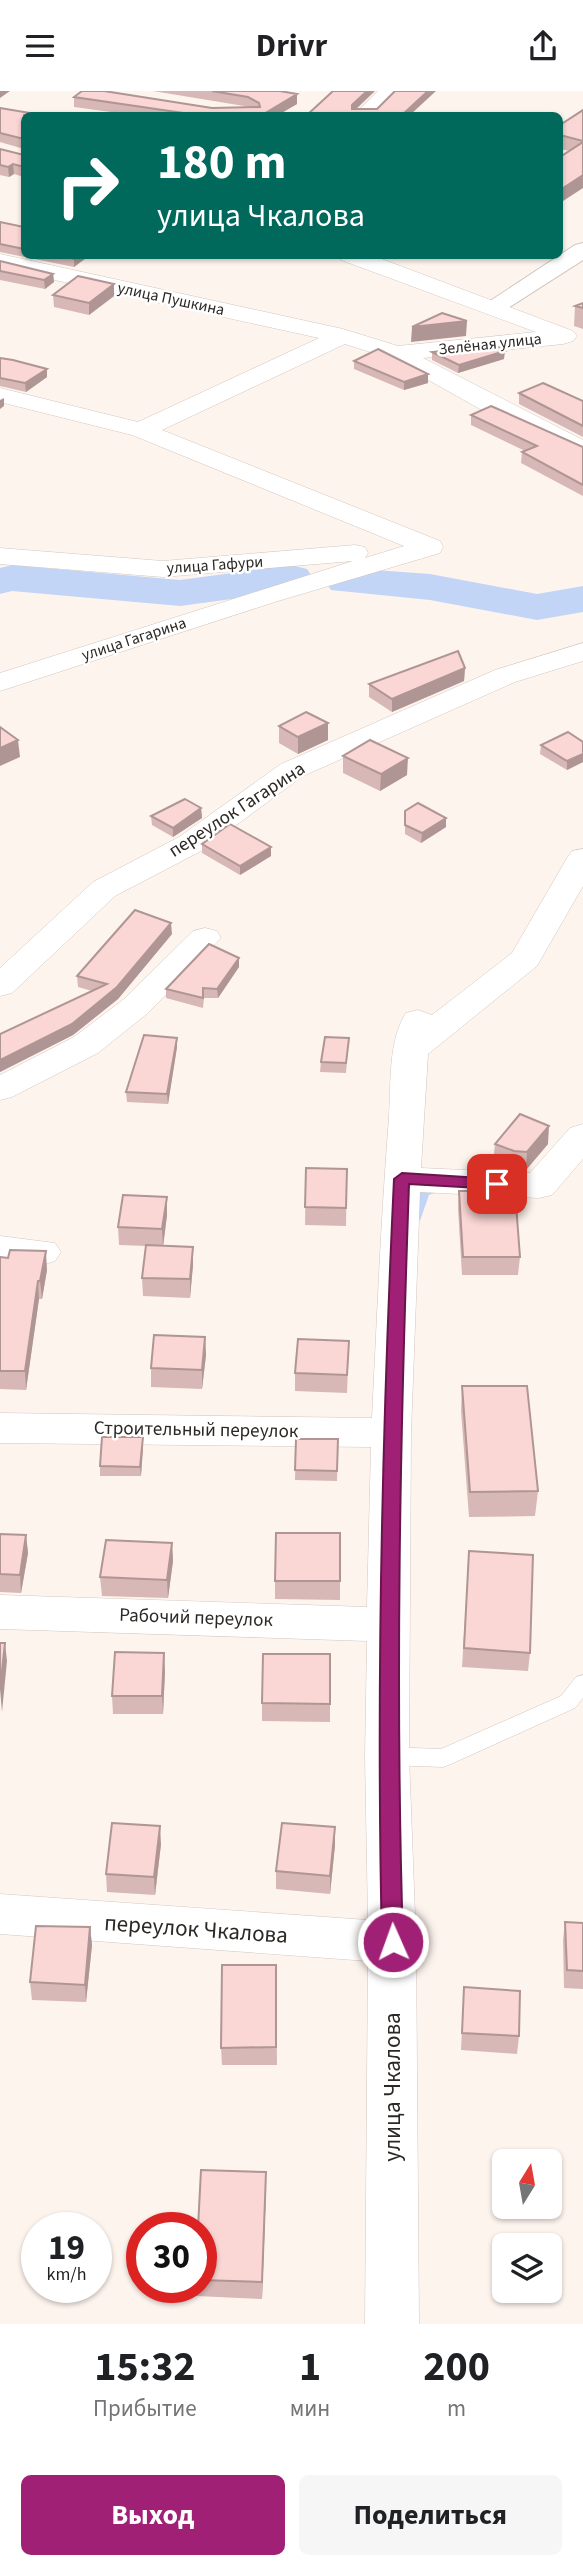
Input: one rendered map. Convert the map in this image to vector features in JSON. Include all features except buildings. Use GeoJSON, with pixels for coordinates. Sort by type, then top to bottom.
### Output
{"type":"FeatureCollection","features":[{"type":"Feature","properties":{"kind":"street"},"geometry":{"type":"LineString","coordinates":[[367,112],[390,91]]}},
{"type":"Feature","properties":{"kind":"street"},"geometry":{"type":"LineString","coordinates":[[496,305],[583,250]]}},
{"type":"Feature","properties":{"kind":"street"},"geometry":{"type":"LineString","coordinates":[[360,259],[469,299],[496,305],[574,337]]}},
{"type":"Feature","properties":{"kind":"street","name":"улица Пушкина"},"geometry":{"type":"LineString","coordinates":[[0,261],[343,336],[397,353],[489,404],[583,450]]}},
{"type":"Feature","properties":{"kind":"street"},"geometry":{"type":"LineString","coordinates":[[141,430],[343,336]]}},
{"type":"Feature","properties":{"kind":"street","name":"Зелёная улица"},"geometry":{"type":"LineString","coordinates":[[397,353],[574,337]]}},
{"type":"Feature","properties":{"kind":"street"},"geometry":{"type":"LineString","coordinates":[[0,395],[141,430],[430,547]]}},
{"type":"Feature","properties":{"kind":"street","name":"улица Гафури"},"geometry":{"type":"LineString","coordinates":[[0,556],[163,569],[430,547]]}},
{"type":"Feature","properties":{"kind":"street","name":"улица Гагарина"},"geometry":{"type":"LineString","coordinates":[[0,682],[268,595],[430,547]]}},
{"type":"Feature","properties":{"kind":"street","name":"переулок Гагарина"},"geometry":{"type":"LineString","coordinates":[[0,986],[104,889],[190,843],[292,770],[505,676],[583,652]]}},
{"type":"Feature","properties":{"kind":"street","name":"улица Чкалова"},"geometry":{"type":"LineString","coordinates":[[392,2324],[393,1942],[387,1756],[391,1625],[391,1433],[402,1179],[415,1034],[525,959],[583,858]]}},
{"type":"Feature","properties":{"kind":"street"},"geometry":{"type":"LineString","coordinates":[[0,1089],[86,1045],[136,1006],[205,938]]}},
{"type":"Feature","properties":{"kind":"street"},"geometry":{"type":"LineString","coordinates":[[402,1179],[539,1187],[583,1136]]}},
{"type":"Feature","properties":{"kind":"street"},"geometry":{"type":"LineString","coordinates":[[0,1249],[42,1252]]}},
{"type":"Feature","properties":{"kind":"street","name":"Строительный переулок"},"geometry":{"type":"LineString","coordinates":[[0,1428],[391,1433]]}},
{"type":"Feature","properties":{"kind":"street","name":"Рабочий переулок"},"geometry":{"type":"LineString","coordinates":[[0,1612],[391,1625]]}},
{"type":"Feature","properties":{"kind":"street","name":"переулок Чкалова"},"geometry":{"type":"LineString","coordinates":[[0,1915],[393,1942]]}},
{"type":"Feature","properties":{"kind":"lane"},"geometry":{"type":"LineString","coordinates":[[387,1756],[443,1758],[568,1702],[583,1683]]}},
{"type":"Feature","properties":{"kind":"waterway"},"geometry":{"type":"LineString","coordinates":[[0,581],[12,578],[180,593],[291,578]]}},
{"type":"Feature","properties":{"kind":"waterway"},"geometry":{"type":"LineString","coordinates":[[347,581],[430,587],[537,607],[583,599]]}},
{"type":"Feature","properties":{"kind":"waterway"},"geometry":{"type":"LineString","coordinates":[[416,1217],[425,1191],[434,1188]]}},
{"type":"Feature","properties":{"kind":"route"},"geometry":{"type":"LineString","coordinates":[[393,1942],[387,1756],[391,1625],[391,1433],[402,1179],[497,1184]]}}]}
